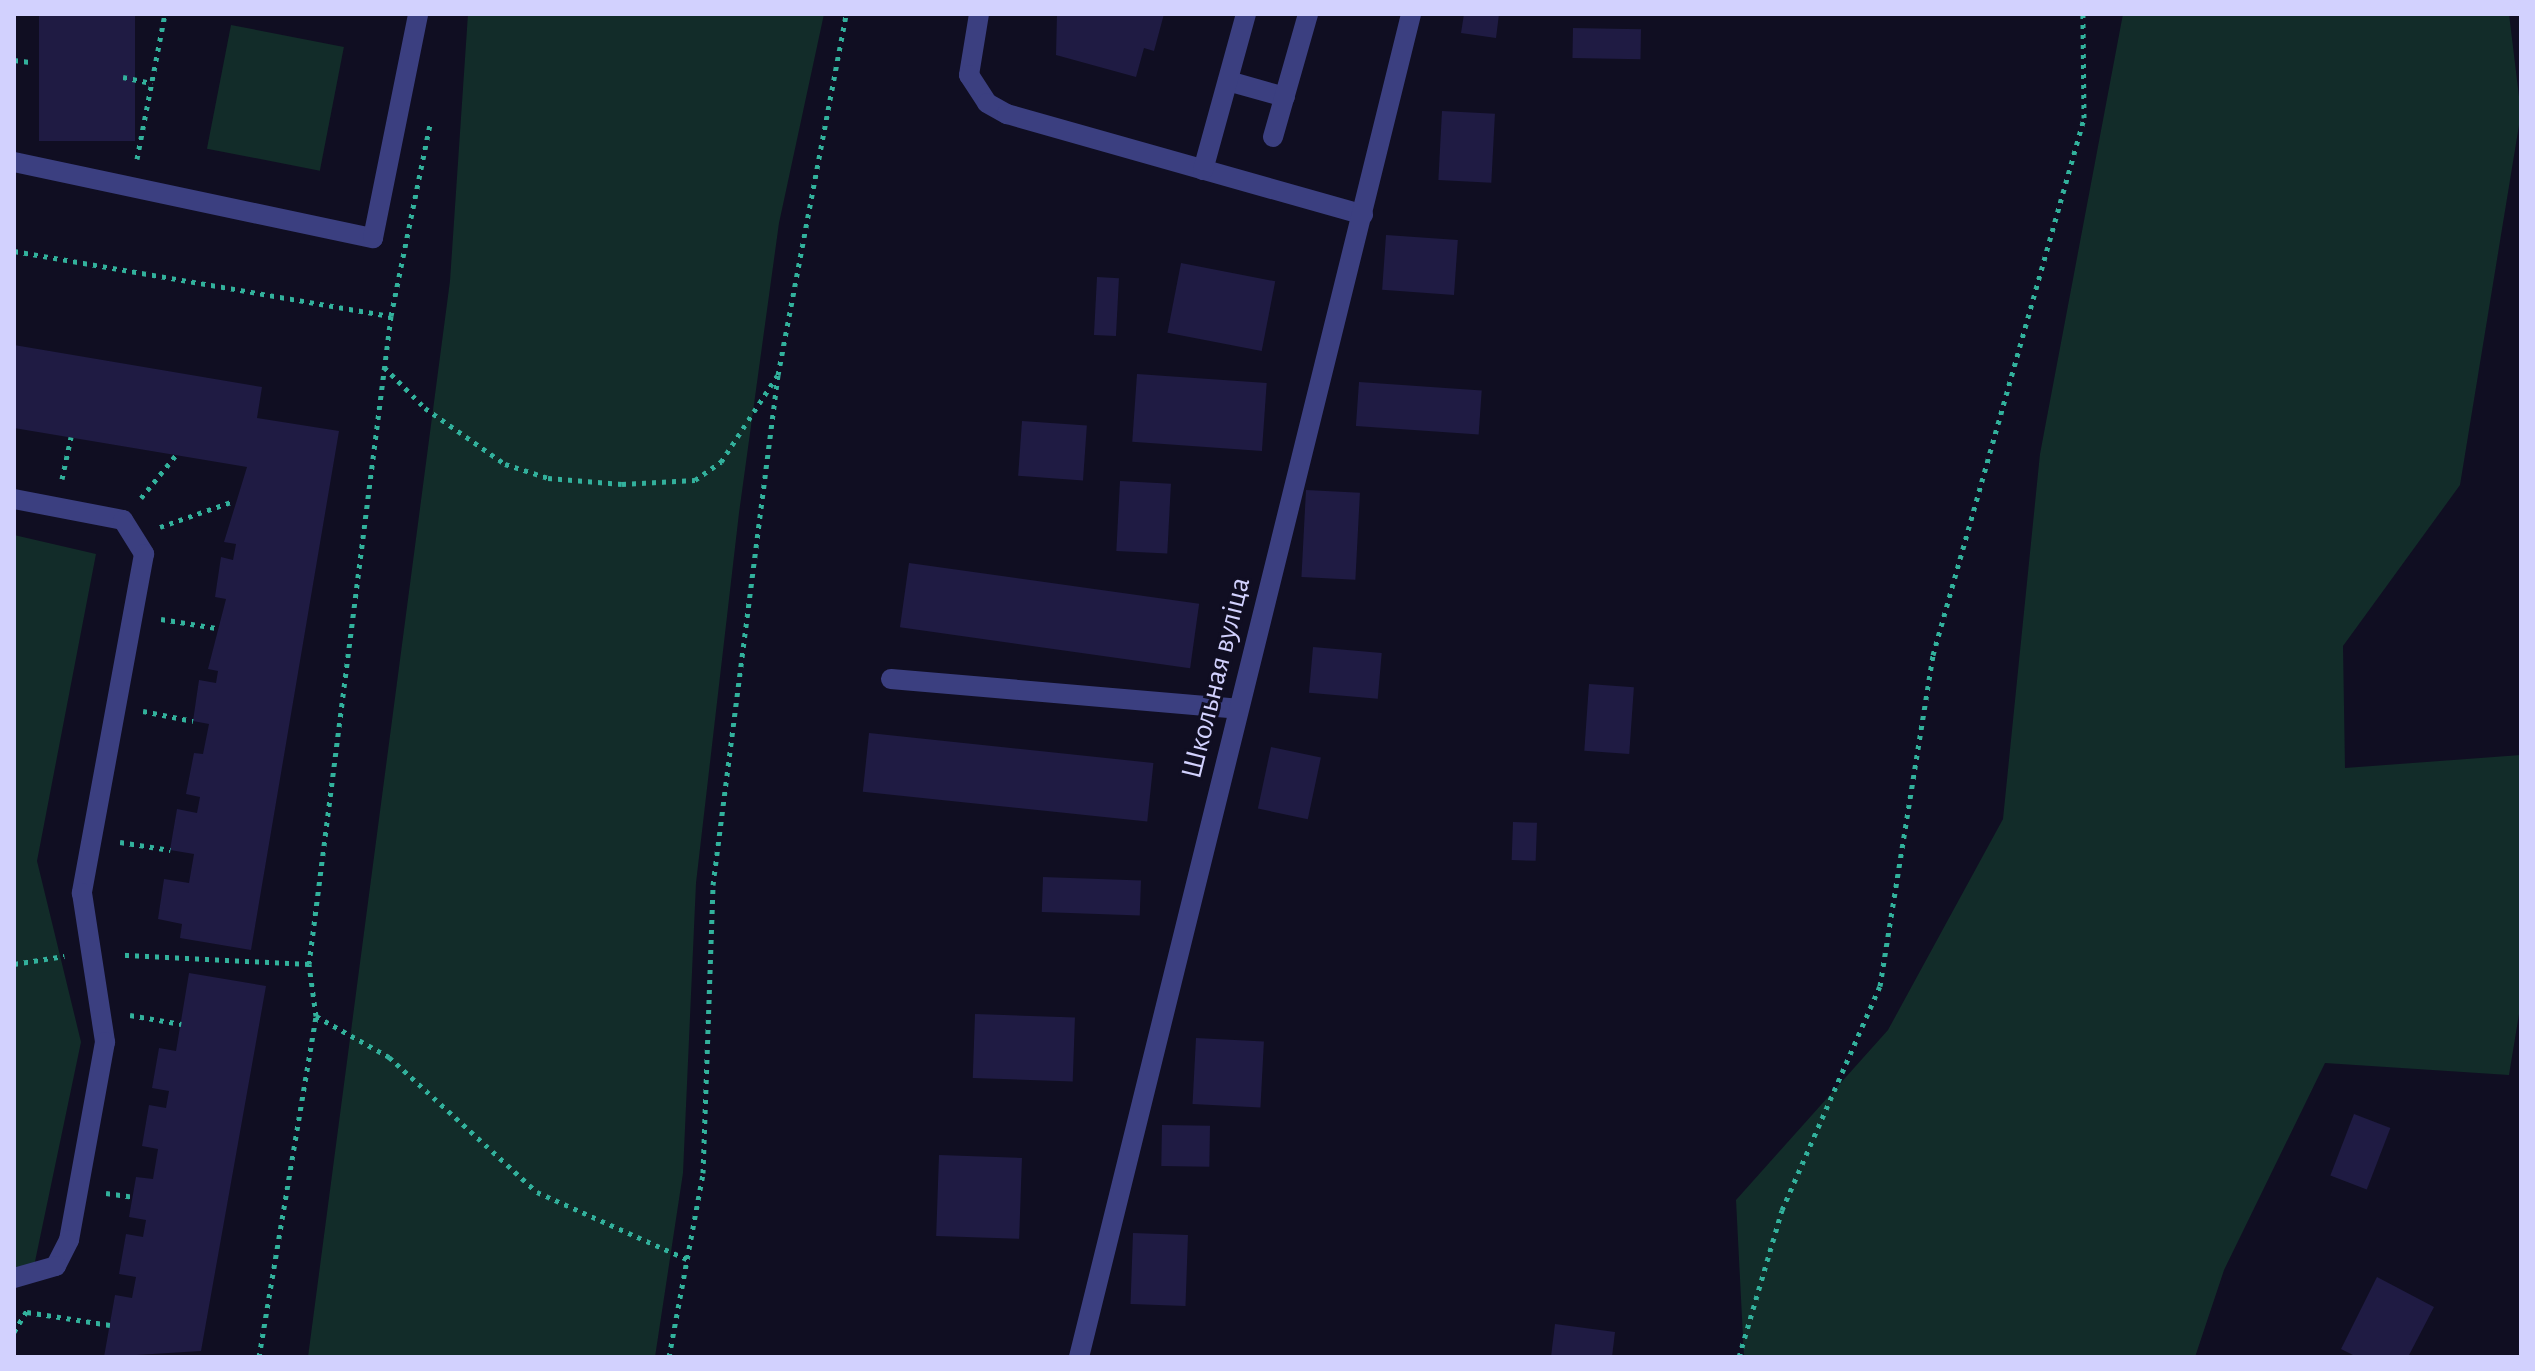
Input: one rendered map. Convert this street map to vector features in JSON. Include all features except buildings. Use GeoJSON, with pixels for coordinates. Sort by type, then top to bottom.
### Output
{"type":"FeatureCollection","features":[{"type":"Feature","properties":{"kind":"street"},"geometry":{"type":"LineString","coordinates":[[14,162],[373,238],[418,14]]}},
{"type":"Feature","properties":{"kind":"street"},"geometry":{"type":"LineString","coordinates":[[979,14],[968,65],[987,103],[1203,170],[1363,215]]}},
{"type":"Feature","properties":{"kind":"street"},"geometry":{"type":"LineString","coordinates":[[1203,170],[1246,14]]}},
{"type":"Feature","properties":{"kind":"street"},"geometry":{"type":"LineString","coordinates":[[1273,137],[1308,14]]}},
{"type":"Feature","properties":{"kind":"street","name":"Школьная вуліца"},"geometry":{"type":"LineString","coordinates":[[1079,1357],[1411,14]]}},
{"type":"Feature","properties":{"kind":"street"},"geometry":{"type":"LineString","coordinates":[[1228,81],[1285,97]]}},
{"type":"Feature","properties":{"kind":"street"},"geometry":{"type":"LineString","coordinates":[[14,499],[56,507],[130,528],[144,554],[82,893],[87,953],[105,1042],[69,1240],[56,1266],[14,1278]]}},
{"type":"Feature","properties":{"kind":"street"},"geometry":{"type":"LineString","coordinates":[[891,679],[1238,709]]}},
{"type":"Feature","properties":{"kind":"path"},"geometry":{"type":"LineString","coordinates":[[131,187],[165,14]]}},
{"type":"Feature","properties":{"kind":"path"},"geometry":{"type":"LineString","coordinates":[[669,1357],[703,1173],[713,885],[778,375],[846,14]]}},
{"type":"Feature","properties":{"kind":"path"},"geometry":{"type":"LineString","coordinates":[[1739,1357],[1782,1210],[1880,986],[1933,655],[2084,118],[2083,14]]}},
{"type":"Feature","properties":{"kind":"path"},"geometry":{"type":"LineString","coordinates":[[14,60],[30,62]]}},
{"type":"Feature","properties":{"kind":"path"},"geometry":{"type":"LineString","coordinates":[[123,77],[152,83]]}},
{"type":"Feature","properties":{"kind":"path"},"geometry":{"type":"LineString","coordinates":[[14,251],[391,316],[309,964],[316,1016],[259,1357]]}},
{"type":"Feature","properties":{"kind":"path"},"geometry":{"type":"LineString","coordinates":[[383,367],[425,408],[505,464],[548,478],[647,484],[695,480],[721,462],[778,375]]}},
{"type":"Feature","properties":{"kind":"path"},"geometry":{"type":"LineString","coordinates":[[56,507],[71,437]]}},
{"type":"Feature","properties":{"kind":"path"},"geometry":{"type":"LineString","coordinates":[[130,528],[176,455]]}},
{"type":"Feature","properties":{"kind":"path"},"geometry":{"type":"LineString","coordinates":[[130,528],[231,502]]}},
{"type":"Feature","properties":{"kind":"path"},"geometry":{"type":"LineString","coordinates":[[132,615],[216,628]]}},
{"type":"Feature","properties":{"kind":"path"},"geometry":{"type":"LineString","coordinates":[[116,706],[193,721]]}},
{"type":"Feature","properties":{"kind":"path"},"geometry":{"type":"LineString","coordinates":[[92,838],[170,850]]}},
{"type":"Feature","properties":{"kind":"path"},"geometry":{"type":"LineString","coordinates":[[14,964],[87,953],[309,964]]}},
{"type":"Feature","properties":{"kind":"path"},"geometry":{"type":"LineString","coordinates":[[99,1010],[181,1024]]}},
{"type":"Feature","properties":{"kind":"path"},"geometry":{"type":"LineString","coordinates":[[316,1016],[389,1057],[537,1192],[689,1260]]}},
{"type":"Feature","properties":{"kind":"path"},"geometry":{"type":"LineString","coordinates":[[27,1312],[110,1325]]}},
{"type":"Feature","properties":{"kind":"green space"},"geometry":{"type":"Polygon","coordinates":[[[468,14],[824,14],[779,223],[739,513],[696,883],[683,1173],[655,1357],[308,1357],[450,281],[468,14]]]}},
{"type":"Feature","properties":{"kind":"green space"},"geometry":{"type":"Polygon","coordinates":[[[2123,14],[2509,14],[2521,113],[2460,485],[2343,646],[2345,768],[2521,755],[2521,1002],[2509,1075],[2325,1063],[2224,1270],[2195,1357],[1744,1357],[1736,1200],[1888,1030],[2003,819],[2040,454],[2123,14]]]}},
{"type":"Feature","properties":{"kind":"green space"},"geometry":{"type":"Polygon","coordinates":[[[231,25],[344,47],[320,171],[207,149],[231,25]]]}},
{"type":"Feature","properties":{"kind":"green space"},"geometry":{"type":"Polygon","coordinates":[[[14,535],[96,554],[37,861],[81,1042],[33,1271],[14,1267],[14,535]]]}}]}
